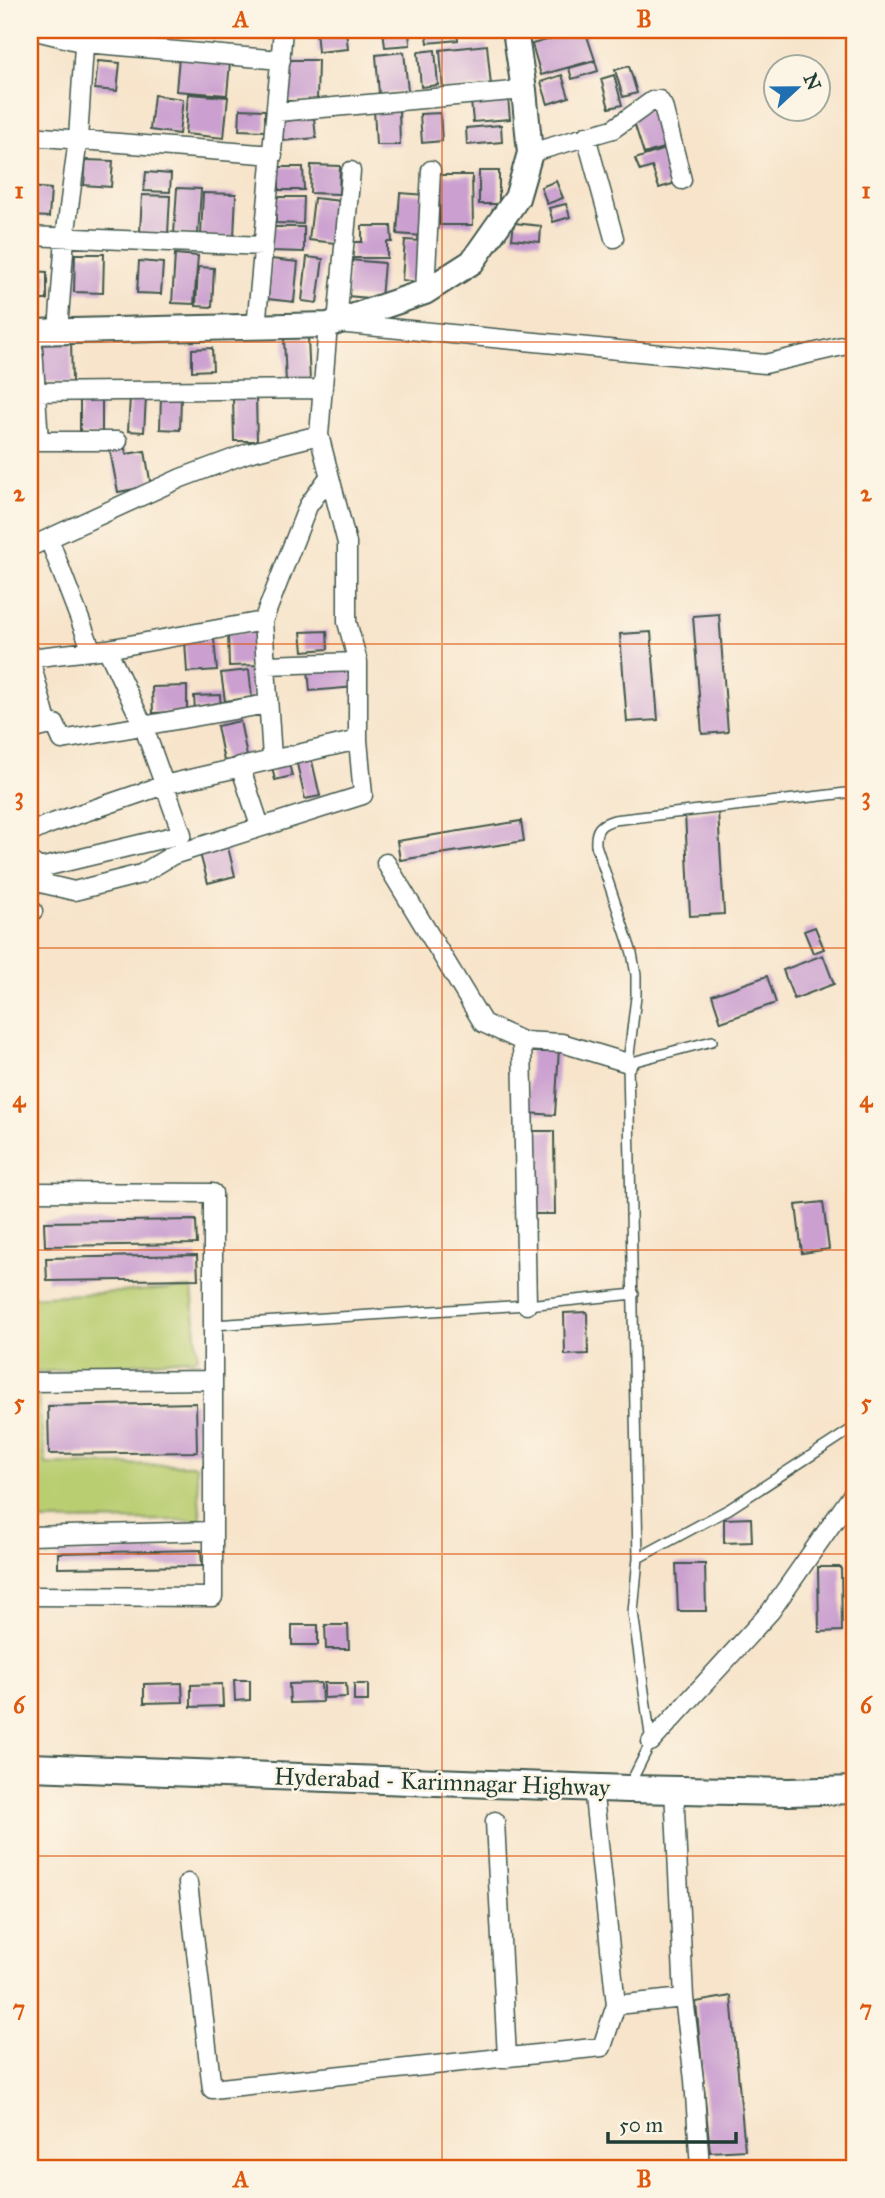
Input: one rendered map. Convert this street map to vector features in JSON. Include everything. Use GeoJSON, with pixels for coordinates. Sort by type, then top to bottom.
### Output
{"type":"FeatureCollection","features":[{"type":"Feature","properties":{"kind":"main road"},"geometry":{"type":"LineString","coordinates":[[31,332],[332,324],[425,292],[472,262],[517,198],[530,153],[515,30]]}},
{"type":"Feature","properties":{"kind":"main road","name":"Hyderabad - Karimnagar Highway"},"geometry":{"type":"LineString","coordinates":[[30,1767],[628,1789],[789,1792],[855,1790]]}},
{"type":"Feature","properties":{"kind":"street"},"geometry":{"type":"LineString","coordinates":[[32,30],[281,61]]}},
{"type":"Feature","properties":{"kind":"street"},"geometry":{"type":"LineString","coordinates":[[256,328],[278,112],[283,30]]}},
{"type":"Feature","properties":{"kind":"street"},"geometry":{"type":"LineString","coordinates":[[58,331],[65,238],[78,139],[85,36]]}},
{"type":"Feature","properties":{"kind":"street"},"geometry":{"type":"LineString","coordinates":[[278,112],[524,90]]}},
{"type":"Feature","properties":{"kind":"street"},"geometry":{"type":"LineString","coordinates":[[530,153],[613,129],[652,101],[659,100],[663,106],[682,180]]}},
{"type":"Feature","properties":{"kind":"street"},"geometry":{"type":"LineString","coordinates":[[30,136],[273,155]]}},
{"type":"Feature","properties":{"kind":"street"},"geometry":{"type":"LineString","coordinates":[[586,136],[614,238]]}},
{"type":"Feature","properties":{"kind":"street"},"geometry":{"type":"LineString","coordinates":[[425,292],[431,170]]}},
{"type":"Feature","properties":{"kind":"street"},"geometry":{"type":"LineString","coordinates":[[49,539],[100,650],[143,724],[183,834],[35,864],[45,884],[74,891],[141,874],[173,855],[363,795],[358,740],[358,662],[347,622],[347,543],[319,435],[321,389],[351,171]]}},
{"type":"Feature","properties":{"kind":"street"},"geometry":{"type":"LineString","coordinates":[[30,236],[263,246]]}},
{"type":"Feature","properties":{"kind":"street"},"geometry":{"type":"LineString","coordinates":[[332,324],[765,364],[855,343]]}},
{"type":"Feature","properties":{"kind":"street"},"geometry":{"type":"LineString","coordinates":[[31,332],[32,392],[39,441],[118,441]]}},
{"type":"Feature","properties":{"kind":"street"},"geometry":{"type":"LineString","coordinates":[[32,392],[321,389]]}},
{"type":"Feature","properties":{"kind":"street"},"geometry":{"type":"LineString","coordinates":[[30,547],[181,478],[248,453],[319,435]]}},
{"type":"Feature","properties":{"kind":"street"},"geometry":{"type":"LineString","coordinates":[[272,758],[262,621],[308,506],[329,477]]}},
{"type":"Feature","properties":{"kind":"street"},"geometry":{"type":"LineString","coordinates":[[48,726],[30,658],[100,650],[262,621]]}},
{"type":"Feature","properties":{"kind":"street"},"geometry":{"type":"LineString","coordinates":[[266,665],[358,662]]}},
{"type":"Feature","properties":{"kind":"street"},"geometry":{"type":"LineString","coordinates":[[30,730],[55,724],[62,740],[267,704]]}},
{"type":"Feature","properties":{"kind":"street"},"geometry":{"type":"LineString","coordinates":[[30,833],[164,785],[358,740]]}},
{"type":"Feature","properties":{"kind":"street"},"geometry":{"type":"LineString","coordinates":[[240,766],[260,826]]}},
{"type":"Feature","properties":{"kind":"street"},"geometry":{"type":"LineString","coordinates":[[386,863],[483,1023],[522,1041],[562,1043],[628,1063]]}},
{"type":"Feature","properties":{"kind":"street"},"geometry":{"type":"LineString","coordinates":[[522,1041],[527,1305]]}},
{"type":"Feature","properties":{"kind":"street"},"geometry":{"type":"LineString","coordinates":[[30,1192],[213,1193],[213,1597],[30,1596]]}},
{"type":"Feature","properties":{"kind":"street"},"geometry":{"type":"LineString","coordinates":[[30,1382],[213,1380]]}},
{"type":"Feature","properties":{"kind":"street"},"geometry":{"type":"LineString","coordinates":[[651,1742],[770,1612],[855,1491]]}},
{"type":"Feature","properties":{"kind":"street"},"geometry":{"type":"LineString","coordinates":[[30,1536],[213,1531]]}},
{"type":"Feature","properties":{"kind":"street"},"geometry":{"type":"LineString","coordinates":[[188,1883],[212,2089],[602,2048],[617,2005],[593,1787]]}},
{"type":"Feature","properties":{"kind":"street"},"geometry":{"type":"LineString","coordinates":[[674,1789],[684,1998],[694,2080],[700,2168]]}},
{"type":"Feature","properties":{"kind":"street"},"geometry":{"type":"LineString","coordinates":[[495,1821],[507,2057]]}},
{"type":"Feature","properties":{"kind":"street"},"geometry":{"type":"LineString","coordinates":[[617,2005],[684,1998]]}},
{"type":"Feature","properties":{"kind":"lane"},"geometry":{"type":"LineString","coordinates":[[628,1789],[651,1742],[633,1612],[638,1558],[628,1063],[636,975],[632,953],[596,845],[595,832],[602,824],[614,820],[846,793]]}},
{"type":"Feature","properties":{"kind":"lane"},"geometry":{"type":"LineString","coordinates":[[628,1063],[712,1041]]}},
{"type":"Feature","properties":{"kind":"lane"},"geometry":{"type":"LineString","coordinates":[[213,1325],[527,1305],[634,1294]]}},
{"type":"Feature","properties":{"kind":"lane"},"geometry":{"type":"LineString","coordinates":[[638,1558],[729,1509],[855,1427]]}},
{"type":"Feature","properties":{"kind":"green space"},"geometry":{"type":"Polygon","coordinates":[[[192,1288],[198,1358],[30,1373],[30,1297],[192,1288]]]}},
{"type":"Feature","properties":{"kind":"green space"},"geometry":{"type":"Polygon","coordinates":[[[30,1396],[38,1396],[46,1464],[196,1465],[201,1520],[30,1521],[30,1396]]]}},
{"type":"Feature","properties":{"kind":"building"},"geometry":{"type":"Polygon","coordinates":[[[120,30],[141,30],[139,39],[119,36],[120,30]]]}},
{"type":"Feature","properties":{"kind":"building"},"geometry":{"type":"Polygon","coordinates":[[[196,30],[217,30],[217,38],[196,37],[196,30]]]}},
{"type":"Feature","properties":{"kind":"building"},"geometry":{"type":"Polygon","coordinates":[[[316,30],[346,30],[348,49],[318,52],[316,30]]]}},
{"type":"Feature","properties":{"kind":"building"},"geometry":{"type":"Polygon","coordinates":[[[383,30],[409,30],[410,45],[385,47],[383,30]]]}},
{"type":"Feature","properties":{"kind":"building"},"geometry":{"type":"Polygon","coordinates":[[[426,30],[457,30],[458,40],[428,43],[426,30]]]}},
{"type":"Feature","properties":{"kind":"building"},"geometry":{"type":"Polygon","coordinates":[[[585,30],[595,60],[541,75],[532,44],[585,30]]]}},
{"type":"Feature","properties":{"kind":"building"},"geometry":{"type":"Polygon","coordinates":[[[487,45],[491,86],[443,90],[440,50],[487,45]]]}},
{"type":"Feature","properties":{"kind":"building"},"geometry":{"type":"Polygon","coordinates":[[[435,50],[438,85],[421,87],[418,52],[435,50]]]}},
{"type":"Feature","properties":{"kind":"building"},"geometry":{"type":"Polygon","coordinates":[[[404,52],[408,91],[379,94],[376,55],[404,52]]]}},
{"type":"Feature","properties":{"kind":"building"},"geometry":{"type":"Polygon","coordinates":[[[179,57],[230,62],[227,95],[176,91],[179,57]]]}},
{"type":"Feature","properties":{"kind":"building"},"geometry":{"type":"Polygon","coordinates":[[[286,60],[318,60],[317,101],[285,101],[286,60]]]}},
{"type":"Feature","properties":{"kind":"building"},"geometry":{"type":"Polygon","coordinates":[[[98,61],[120,63],[117,91],[95,89],[98,61]]]}},
{"type":"Feature","properties":{"kind":"building"},"geometry":{"type":"Polygon","coordinates":[[[595,61],[598,71],[572,79],[569,68],[595,61]]]}},
{"type":"Feature","properties":{"kind":"building"},"geometry":{"type":"Polygon","coordinates":[[[629,66],[637,93],[623,97],[615,70],[629,66]]]}},
{"type":"Feature","properties":{"kind":"building"},"geometry":{"type":"Polygon","coordinates":[[[562,75],[569,97],[548,104],[541,82],[562,75]]]}},
{"type":"Feature","properties":{"kind":"building"},"geometry":{"type":"Polygon","coordinates":[[[614,75],[622,105],[609,108],[601,79],[614,75]]]}},
{"type":"Feature","properties":{"kind":"building"},"geometry":{"type":"Polygon","coordinates":[[[188,94],[228,97],[224,138],[185,134],[188,94]]]}},
{"type":"Feature","properties":{"kind":"building"},"geometry":{"type":"Polygon","coordinates":[[[154,95],[183,99],[179,134],[150,130],[154,95]]]}},
{"type":"Feature","properties":{"kind":"building"},"geometry":{"type":"Polygon","coordinates":[[[508,98],[510,119],[473,122],[471,101],[508,98]]]}},
{"type":"Feature","properties":{"kind":"building"},"geometry":{"type":"Polygon","coordinates":[[[399,108],[400,145],[376,145],[374,109],[399,108]]]}},
{"type":"Feature","properties":{"kind":"building"},"geometry":{"type":"Polygon","coordinates":[[[656,108],[669,146],[644,154],[632,116],[656,108]]]}},
{"type":"Feature","properties":{"kind":"building"},"geometry":{"type":"Polygon","coordinates":[[[240,109],[265,110],[265,131],[239,130],[240,109]]]}},
{"type":"Feature","properties":{"kind":"building"},"geometry":{"type":"Polygon","coordinates":[[[440,113],[442,141],[422,143],[420,114],[440,113]]]}},
{"type":"Feature","properties":{"kind":"building"},"geometry":{"type":"Polygon","coordinates":[[[314,118],[316,138],[283,141],[281,121],[314,118]]]}},
{"type":"Feature","properties":{"kind":"building"},"geometry":{"type":"Polygon","coordinates":[[[501,125],[502,142],[467,145],[466,128],[501,125]]]}},
{"type":"Feature","properties":{"kind":"building"},"geometry":{"type":"Polygon","coordinates":[[[668,148],[679,182],[659,188],[652,167],[640,171],[635,159],[668,148]]]}},
{"type":"Feature","properties":{"kind":"building"},"geometry":{"type":"Polygon","coordinates":[[[86,160],[113,161],[111,187],[84,185],[86,160]]]}},
{"type":"Feature","properties":{"kind":"building"},"geometry":{"type":"Polygon","coordinates":[[[311,165],[340,166],[339,194],[310,193],[311,165]]]}},
{"type":"Feature","properties":{"kind":"building"},"geometry":{"type":"Polygon","coordinates":[[[279,167],[303,167],[304,190],[279,190],[279,167]]]}},
{"type":"Feature","properties":{"kind":"building"},"geometry":{"type":"Polygon","coordinates":[[[479,171],[499,171],[499,204],[479,204],[479,171]]]}},
{"type":"Feature","properties":{"kind":"building"},"geometry":{"type":"Polygon","coordinates":[[[146,172],[171,174],[170,192],[144,191],[146,172]]]}},
{"type":"Feature","properties":{"kind":"building"},"geometry":{"type":"Polygon","coordinates":[[[439,175],[472,175],[473,225],[440,225],[439,175]]]}},
{"type":"Feature","properties":{"kind":"building"},"geometry":{"type":"Polygon","coordinates":[[[556,181],[563,198],[547,204],[541,187],[556,181]]]}},
{"type":"Feature","properties":{"kind":"building"},"geometry":{"type":"Polygon","coordinates":[[[30,187],[51,189],[49,217],[30,216],[30,187]]]}},
{"type":"Feature","properties":{"kind":"building"},"geometry":{"type":"Polygon","coordinates":[[[177,188],[201,189],[198,235],[174,234],[177,188]]]}},
{"type":"Feature","properties":{"kind":"building"},"geometry":{"type":"Polygon","coordinates":[[[203,193],[236,194],[234,237],[201,236],[203,193]]]}},
{"type":"Feature","properties":{"kind":"building"},"geometry":{"type":"Polygon","coordinates":[[[400,193],[426,195],[423,236],[397,234],[400,193]]]}},
{"type":"Feature","properties":{"kind":"building"},"geometry":{"type":"Polygon","coordinates":[[[142,195],[170,196],[168,234],[140,232],[142,195]]]}},
{"type":"Feature","properties":{"kind":"building"},"geometry":{"type":"Polygon","coordinates":[[[276,197],[304,197],[303,224],[276,223],[276,197]]]}},
{"type":"Feature","properties":{"kind":"building"},"geometry":{"type":"Polygon","coordinates":[[[314,198],[340,201],[335,243],[309,240],[314,198]]]}},
{"type":"Feature","properties":{"kind":"building"},"geometry":{"type":"Polygon","coordinates":[[[566,204],[570,217],[553,222],[549,208],[566,204]]]}},
{"type":"Feature","properties":{"kind":"building"},"geometry":{"type":"Polygon","coordinates":[[[514,223],[541,226],[540,242],[512,239],[514,223]]]}},
{"type":"Feature","properties":{"kind":"building"},"geometry":{"type":"Polygon","coordinates":[[[362,226],[391,226],[392,242],[387,242],[387,258],[352,258],[352,242],[362,242],[362,226]]]}},
{"type":"Feature","properties":{"kind":"building"},"geometry":{"type":"Polygon","coordinates":[[[272,227],[304,227],[304,252],[271,251],[272,227]]]}},
{"type":"Feature","properties":{"kind":"building"},"geometry":{"type":"Polygon","coordinates":[[[405,240],[421,241],[418,282],[402,280],[405,240]]]}},
{"type":"Feature","properties":{"kind":"building"},"geometry":{"type":"Polygon","coordinates":[[[75,254],[104,254],[103,293],[74,292],[75,254]]]}},
{"type":"Feature","properties":{"kind":"building"},"geometry":{"type":"Polygon","coordinates":[[[175,254],[198,256],[194,304],[172,303],[175,254]]]}},
{"type":"Feature","properties":{"kind":"building"},"geometry":{"type":"Polygon","coordinates":[[[307,257],[323,259],[317,303],[302,301],[307,257]]]}},
{"type":"Feature","properties":{"kind":"building"},"geometry":{"type":"Polygon","coordinates":[[[271,259],[298,262],[294,302],[268,299],[271,259]]]}},
{"type":"Feature","properties":{"kind":"building"},"geometry":{"type":"Polygon","coordinates":[[[349,260],[384,263],[381,299],[347,296],[349,260]]]}},
{"type":"Feature","properties":{"kind":"building"},"geometry":{"type":"Polygon","coordinates":[[[139,261],[163,263],[161,294],[137,293],[139,261]]]}},
{"type":"Feature","properties":{"kind":"building"},"geometry":{"type":"Polygon","coordinates":[[[198,267],[214,268],[212,307],[196,306],[198,267]]]}},
{"type":"Feature","properties":{"kind":"building"},"geometry":{"type":"Polygon","coordinates":[[[30,271],[47,272],[47,300],[30,300],[30,271]]]}},
{"type":"Feature","properties":{"kind":"building"},"geometry":{"type":"Polygon","coordinates":[[[308,337],[310,382],[286,383],[284,338],[308,337]]]}},
{"type":"Feature","properties":{"kind":"building"},"geometry":{"type":"Polygon","coordinates":[[[40,339],[71,339],[72,383],[41,383],[40,339]]]}},
{"type":"Feature","properties":{"kind":"building"},"geometry":{"type":"Polygon","coordinates":[[[212,348],[213,370],[192,371],[192,349],[212,348]]]}},
{"type":"Feature","properties":{"kind":"building"},"geometry":{"type":"Polygon","coordinates":[[[80,394],[102,394],[102,435],[80,435],[80,394]]]}},
{"type":"Feature","properties":{"kind":"building"},"geometry":{"type":"Polygon","coordinates":[[[256,395],[257,441],[234,441],[233,396],[256,395]]]}},
{"type":"Feature","properties":{"kind":"building"},"geometry":{"type":"Polygon","coordinates":[[[161,396],[181,397],[180,430],[160,429],[161,396]]]}},
{"type":"Feature","properties":{"kind":"building"},"geometry":{"type":"Polygon","coordinates":[[[130,397],[146,398],[144,432],[128,431],[130,397]]]}},
{"type":"Feature","properties":{"kind":"building"},"geometry":{"type":"Polygon","coordinates":[[[125,448],[126,454],[145,451],[151,486],[118,492],[110,451],[125,448]]]}},
{"type":"Feature","properties":{"kind":"building"},"geometry":{"type":"Polygon","coordinates":[[[719,614],[728,732],[702,734],[693,616],[719,614]]]}},
{"type":"Feature","properties":{"kind":"building"},"geometry":{"type":"Polygon","coordinates":[[[327,631],[328,649],[303,651],[301,632],[327,631]]]}},
{"type":"Feature","properties":{"kind":"building"},"geometry":{"type":"Polygon","coordinates":[[[260,632],[261,665],[229,666],[228,633],[260,632]]]}},
{"type":"Feature","properties":{"kind":"building"},"geometry":{"type":"Polygon","coordinates":[[[651,632],[658,720],[627,722],[620,634],[651,632]]]}},
{"type":"Feature","properties":{"kind":"building"},"geometry":{"type":"Polygon","coordinates":[[[214,639],[217,670],[187,672],[185,641],[214,639]]]}},
{"type":"Feature","properties":{"kind":"building"},"geometry":{"type":"Polygon","coordinates":[[[353,666],[355,687],[310,691],[308,670],[353,666]]]}},
{"type":"Feature","properties":{"kind":"building"},"geometry":{"type":"Polygon","coordinates":[[[249,670],[252,698],[225,701],[221,673],[249,670]]]}},
{"type":"Feature","properties":{"kind":"building"},"geometry":{"type":"Polygon","coordinates":[[[187,686],[187,712],[153,713],[152,687],[187,686]]]}},
{"type":"Feature","properties":{"kind":"building"},"geometry":{"type":"Polygon","coordinates":[[[220,695],[221,709],[195,710],[194,696],[220,695]]]}},
{"type":"Feature","properties":{"kind":"building"},"geometry":{"type":"Polygon","coordinates":[[[240,721],[247,756],[224,761],[217,726],[240,721]]]}},
{"type":"Feature","properties":{"kind":"building"},"geometry":{"type":"Polygon","coordinates":[[[310,752],[320,796],[305,799],[295,755],[310,752]]]}},
{"type":"Feature","properties":{"kind":"building"},"geometry":{"type":"Polygon","coordinates":[[[288,759],[292,776],[275,780],[271,763],[288,759]]]}},
{"type":"Feature","properties":{"kind":"building"},"geometry":{"type":"Polygon","coordinates":[[[718,811],[724,914],[690,916],[685,813],[718,811]]]}},
{"type":"Feature","properties":{"kind":"building"},"geometry":{"type":"Polygon","coordinates":[[[521,821],[524,841],[400,860],[397,841],[521,821]]]}},
{"type":"Feature","properties":{"kind":"building"},"geometry":{"type":"Polygon","coordinates":[[[227,843],[235,876],[208,883],[199,850],[227,843]]]}},
{"type":"Feature","properties":{"kind":"building"},"geometry":{"type":"Polygon","coordinates":[[[815,927],[824,949],[813,953],[804,931],[815,927]]]}},
{"type":"Feature","properties":{"kind":"building"},"geometry":{"type":"Polygon","coordinates":[[[823,955],[834,984],[794,999],[783,970],[823,955]]]}},
{"type":"Feature","properties":{"kind":"building"},"geometry":{"type":"Polygon","coordinates":[[[767,976],[776,1003],[721,1022],[712,995],[767,976]]]}},
{"type":"Feature","properties":{"kind":"building"},"geometry":{"type":"Polygon","coordinates":[[[531,1046],[559,1048],[555,1115],[527,1113],[531,1046]]]}},
{"type":"Feature","properties":{"kind":"building"},"geometry":{"type":"Polygon","coordinates":[[[528,1131],[554,1131],[555,1214],[529,1214],[528,1131]]]}},
{"type":"Feature","properties":{"kind":"building"},"geometry":{"type":"Polygon","coordinates":[[[823,1202],[829,1249],[802,1253],[796,1205],[823,1202]]]}},
{"type":"Feature","properties":{"kind":"building"},"geometry":{"type":"Polygon","coordinates":[[[196,1220],[197,1244],[45,1246],[44,1222],[196,1220]]]}},
{"type":"Feature","properties":{"kind":"building"},"geometry":{"type":"Polygon","coordinates":[[[197,1255],[198,1279],[47,1281],[46,1258],[197,1255]]]}},
{"type":"Feature","properties":{"kind":"building"},"geometry":{"type":"Polygon","coordinates":[[[587,1312],[588,1354],[565,1355],[564,1313],[587,1312]]]}},
{"type":"Feature","properties":{"kind":"building"},"geometry":{"type":"Polygon","coordinates":[[[196,1403],[197,1452],[49,1454],[48,1406],[196,1403]]]}},
{"type":"Feature","properties":{"kind":"building"},"geometry":{"type":"Polygon","coordinates":[[[751,1518],[752,1542],[724,1543],[724,1519],[751,1518]]]}},
{"type":"Feature","properties":{"kind":"building"},"geometry":{"type":"Polygon","coordinates":[[[201,1550],[202,1566],[58,1568],[58,1553],[201,1550]]]}},
{"type":"Feature","properties":{"kind":"building"},"geometry":{"type":"Polygon","coordinates":[[[676,1564],[705,1564],[706,1611],[678,1611],[676,1564]]]}},
{"type":"Feature","properties":{"kind":"building"},"geometry":{"type":"Polygon","coordinates":[[[818,1567],[841,1567],[842,1631],[819,1632],[818,1567]]]}},
{"type":"Feature","properties":{"kind":"building"},"geometry":{"type":"Polygon","coordinates":[[[292,1625],[318,1625],[318,1645],[292,1645],[292,1625]]]}},
{"type":"Feature","properties":{"kind":"building"},"geometry":{"type":"Polygon","coordinates":[[[325,1625],[348,1625],[349,1649],[326,1649],[325,1625]]]}},
{"type":"Feature","properties":{"kind":"building"},"geometry":{"type":"Polygon","coordinates":[[[234,1680],[250,1680],[250,1700],[235,1701],[234,1680]]]}},
{"type":"Feature","properties":{"kind":"building"},"geometry":{"type":"Polygon","coordinates":[[[182,1683],[183,1702],[144,1703],[144,1684],[182,1683]]]}},
{"type":"Feature","properties":{"kind":"building"},"geometry":{"type":"Polygon","coordinates":[[[321,1683],[322,1702],[290,1703],[289,1684],[321,1683]]]}},
{"type":"Feature","properties":{"kind":"building"},"geometry":{"type":"Polygon","coordinates":[[[324,1683],[346,1683],[347,1697],[324,1698],[324,1683]]]}},
{"type":"Feature","properties":{"kind":"building"},"geometry":{"type":"Polygon","coordinates":[[[222,1684],[223,1706],[191,1707],[191,1685],[222,1684]]]}},
{"type":"Feature","properties":{"kind":"building"},"geometry":{"type":"Polygon","coordinates":[[[354,1684],[368,1684],[368,1701],[354,1701],[354,1684]]]}},
{"type":"Feature","properties":{"kind":"building"},"geometry":{"type":"Polygon","coordinates":[[[731,1996],[745,2150],[710,2152],[696,2002],[731,1996]]]}}]}
